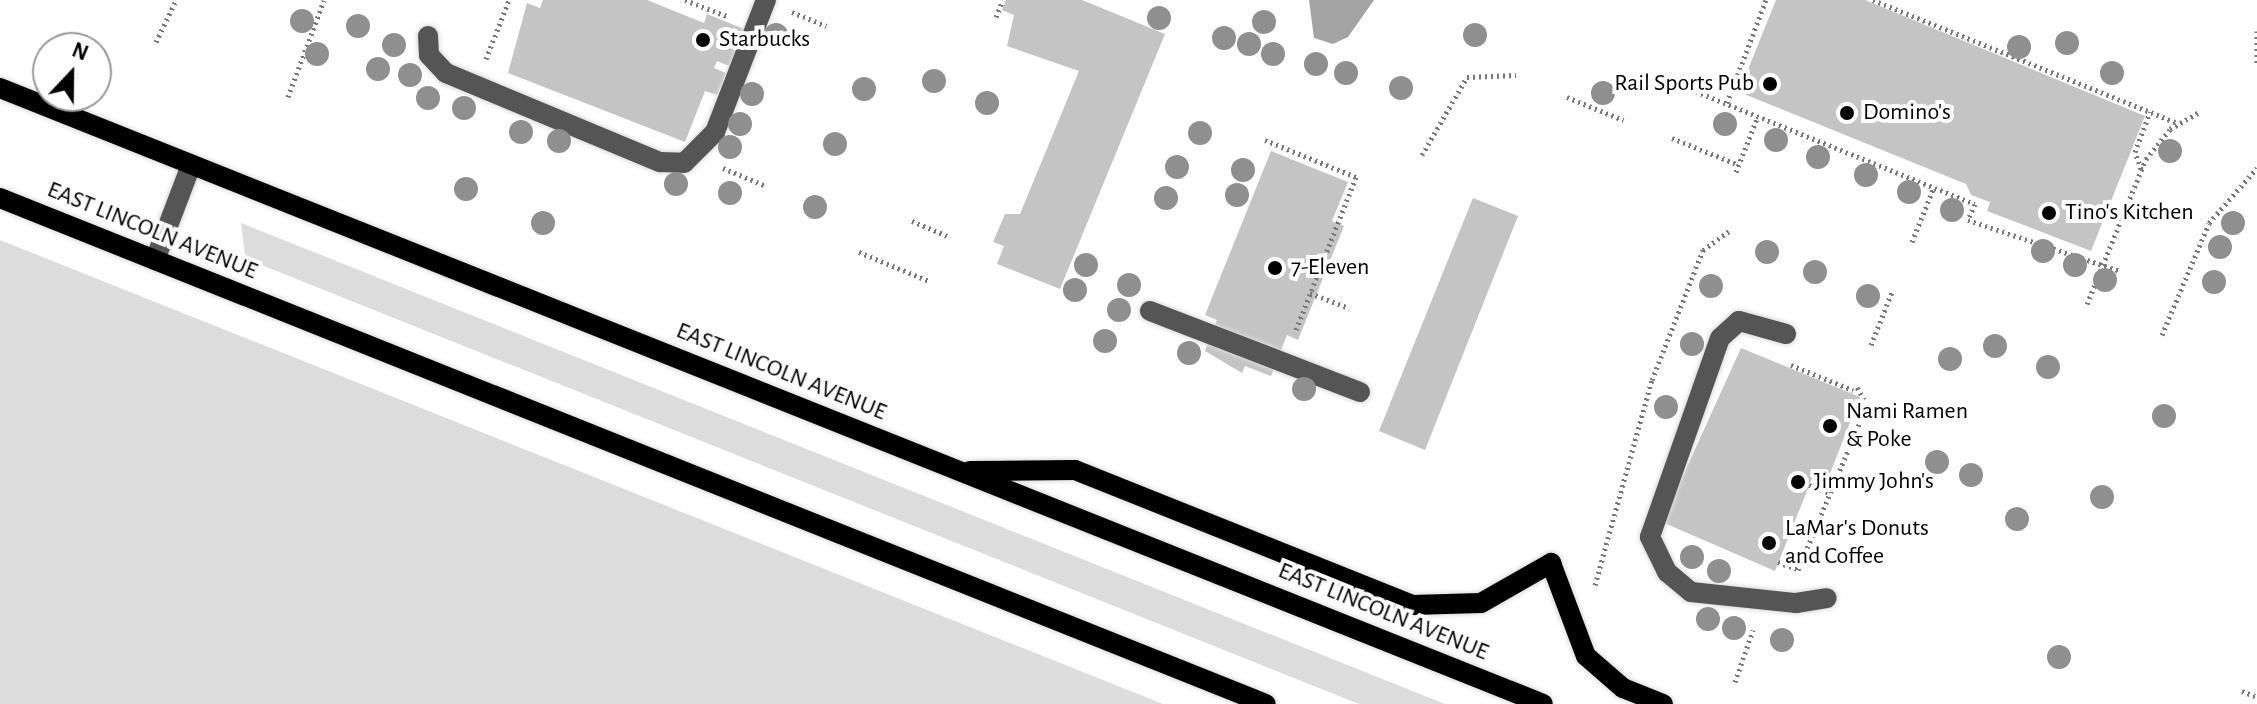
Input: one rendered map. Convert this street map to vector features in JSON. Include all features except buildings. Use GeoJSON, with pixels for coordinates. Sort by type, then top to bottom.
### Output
{"type":"FeatureCollection","features":[{"type":"Feature","properties":{"kind":"main road","name":"EAST LINCOLN AVENUE"},"geometry":{"type":"LineString","coordinates":[[0,88],[1543,704]]}},
{"type":"Feature","properties":{"kind":"main road","name":"EAST LINCOLN AVENUE"},"geometry":{"type":"LineString","coordinates":[[0,198],[1266,704]]}},
{"type":"Feature","properties":{"kind":"main road"},"geometry":{"type":"LineString","coordinates":[[960,471],[1075,470],[1412,605],[1481,603],[1551,563],[1586,656],[1623,688],[1663,704]]}},
{"type":"Feature","properties":{"kind":"lane"},"geometry":{"type":"LineString","coordinates":[[428,36],[429,55],[446,73],[660,162],[684,163],[715,132],[772,3]]}},
{"type":"Feature","properties":{"kind":"lane"},"geometry":{"type":"LineString","coordinates":[[155,260],[191,165]]}},
{"type":"Feature","properties":{"kind":"lane"},"geometry":{"type":"LineString","coordinates":[[1150,311],[1360,392]]}},
{"type":"Feature","properties":{"kind":"lane"},"geometry":{"type":"LineString","coordinates":[[1786,334],[1739,321],[1720,338],[1652,514],[1650,537],[1667,572],[1691,592],[1796,603],[1827,598]]}},
{"type":"Feature","properties":{"kind":"path"},"geometry":{"type":"LineString","coordinates":[[156,42],[176,0]]}},
{"type":"Feature","properties":{"kind":"path"},"geometry":{"type":"LineString","coordinates":[[288,97],[324,0]]}},
{"type":"Feature","properties":{"kind":"path"},"geometry":{"type":"LineString","coordinates":[[685,0],[738,20]]}},
{"type":"Feature","properties":{"kind":"path"},"geometry":{"type":"LineString","coordinates":[[996,17],[1003,0]]}},
{"type":"Feature","properties":{"kind":"path"},"geometry":{"type":"LineString","coordinates":[[1727,103],[1766,0]]}},
{"type":"Feature","properties":{"kind":"path"},"geometry":{"type":"LineString","coordinates":[[1873,0],[2177,123]]}},
{"type":"Feature","properties":{"kind":"path"},"geometry":{"type":"LineString","coordinates":[[772,3],[826,26]]}},
{"type":"Feature","properties":{"kind":"path"},"geometry":{"type":"LineString","coordinates":[[2257,31],[2257,66]]}},
{"type":"Feature","properties":{"kind":"path"},"geometry":{"type":"LineString","coordinates":[[1422,155],[1460,83],[1484,71],[1516,75]]}},
{"type":"Feature","properties":{"kind":"path"},"geometry":{"type":"LineString","coordinates":[[1690,89],[1975,204],[1968,220],[2120,271]]}},
{"type":"Feature","properties":{"kind":"path"},"geometry":{"type":"LineString","coordinates":[[1567,97],[1623,120]]}},
{"type":"Feature","properties":{"kind":"path"},"geometry":{"type":"LineString","coordinates":[[2141,169],[2135,152],[2150,112]]}},
{"type":"Feature","properties":{"kind":"path"},"geometry":{"type":"LineString","coordinates":[[2087,304],[2141,169],[2177,123],[2199,112]]}},
{"type":"Feature","properties":{"kind":"path"},"geometry":{"type":"LineString","coordinates":[[1736,172],[1758,116]]}},
{"type":"Feature","properties":{"kind":"path"},"geometry":{"type":"LineString","coordinates":[[1672,138],[1739,165]]}},
{"type":"Feature","properties":{"kind":"path"},"geometry":{"type":"LineString","coordinates":[[1265,140],[1356,177],[1288,349]]}},
{"type":"Feature","properties":{"kind":"path"},"geometry":{"type":"LineString","coordinates":[[711,163],[766,186]]}},
{"type":"Feature","properties":{"kind":"path"},"geometry":{"type":"LineString","coordinates":[[2162,335],[2209,223],[2257,168]]}},
{"type":"Feature","properties":{"kind":"path"},"geometry":{"type":"LineString","coordinates":[[1912,242],[1934,187]]}},
{"type":"Feature","properties":{"kind":"path"},"geometry":{"type":"LineString","coordinates":[[912,221],[948,236]]}},
{"type":"Feature","properties":{"kind":"path"},"geometry":{"type":"LineString","coordinates":[[1594,592],[1652,380],[1703,250],[1729,231]]}},
{"type":"Feature","properties":{"kind":"path"},"geometry":{"type":"LineString","coordinates":[[859,252],[929,281]]}},
{"type":"Feature","properties":{"kind":"path"},"geometry":{"type":"LineString","coordinates":[[2171,291],[2178,294]]}},
{"type":"Feature","properties":{"kind":"path"},"geometry":{"type":"LineString","coordinates":[[1871,345],[1892,292]]}},
{"type":"Feature","properties":{"kind":"path"},"geometry":{"type":"LineString","coordinates":[[1310,293],[1349,308]]}},
{"type":"Feature","properties":{"kind":"path"},"geometry":{"type":"LineString","coordinates":[[1788,364],[1855,388],[1868,401],[1795,577]]}},
{"type":"Feature","properties":{"kind":"path"},"geometry":{"type":"LineString","coordinates":[[1809,485],[1830,493]]}},
{"type":"Feature","properties":{"kind":"path"},"geometry":{"type":"LineString","coordinates":[[1778,562],[1798,570]]}},
{"type":"Feature","properties":{"kind":"path"},"geometry":{"type":"LineString","coordinates":[[1735,682],[1754,625]]}},
{"type":"Feature","properties":{"kind":"path"},"geometry":{"type":"LineString","coordinates":[[2242,691],[2257,697]]}},
{"type":"Feature","properties":{"kind":"shaded area"},"geometry":{"type":"Polygon","coordinates":[[[1309,0],[1374,0],[1348,37],[1333,44],[1314,38],[1309,0]]]}},
{"type":"Feature","properties":{"kind":"shaded area"},"geometry":{"type":"Polygon","coordinates":[[[241,223],[1445,704],[1359,704],[264,266],[245,255],[241,223]]]}},
{"type":"Feature","properties":{"kind":"shaded area"},"geometry":{"type":"Polygon","coordinates":[[[0,240],[1163,704],[0,704],[0,240]]]}},
{"type":"Feature","properties":{"kind":"place","name":"Starbucks"},"geometry":{"type":"Point","coordinates":[703,40]}},
{"type":"Feature","properties":{"kind":"place","name":"Rail Sports Pub"},"geometry":{"type":"Point","coordinates":[1770,84]}},
{"type":"Feature","properties":{"kind":"place","name":"Domino's"},"geometry":{"type":"Point","coordinates":[1847,113]}},
{"type":"Feature","properties":{"kind":"place","name":"Tino's Kitchen"},"geometry":{"type":"Point","coordinates":[2049,213]}},
{"type":"Feature","properties":{"kind":"place","name":"7-Eleven"},"geometry":{"type":"Point","coordinates":[1275,268]}},
{"type":"Feature","properties":{"kind":"place","name":"Nami Ramen & Poke"},"geometry":{"type":"Point","coordinates":[1830,426]}},
{"type":"Feature","properties":{"kind":"place","name":"Jimmy John's"},"geometry":{"type":"Point","coordinates":[1798,482]}},
{"type":"Feature","properties":{"kind":"place","name":"LaMar's Donuts and Coffee"},"geometry":{"type":"Point","coordinates":[1769,543]}}]}
